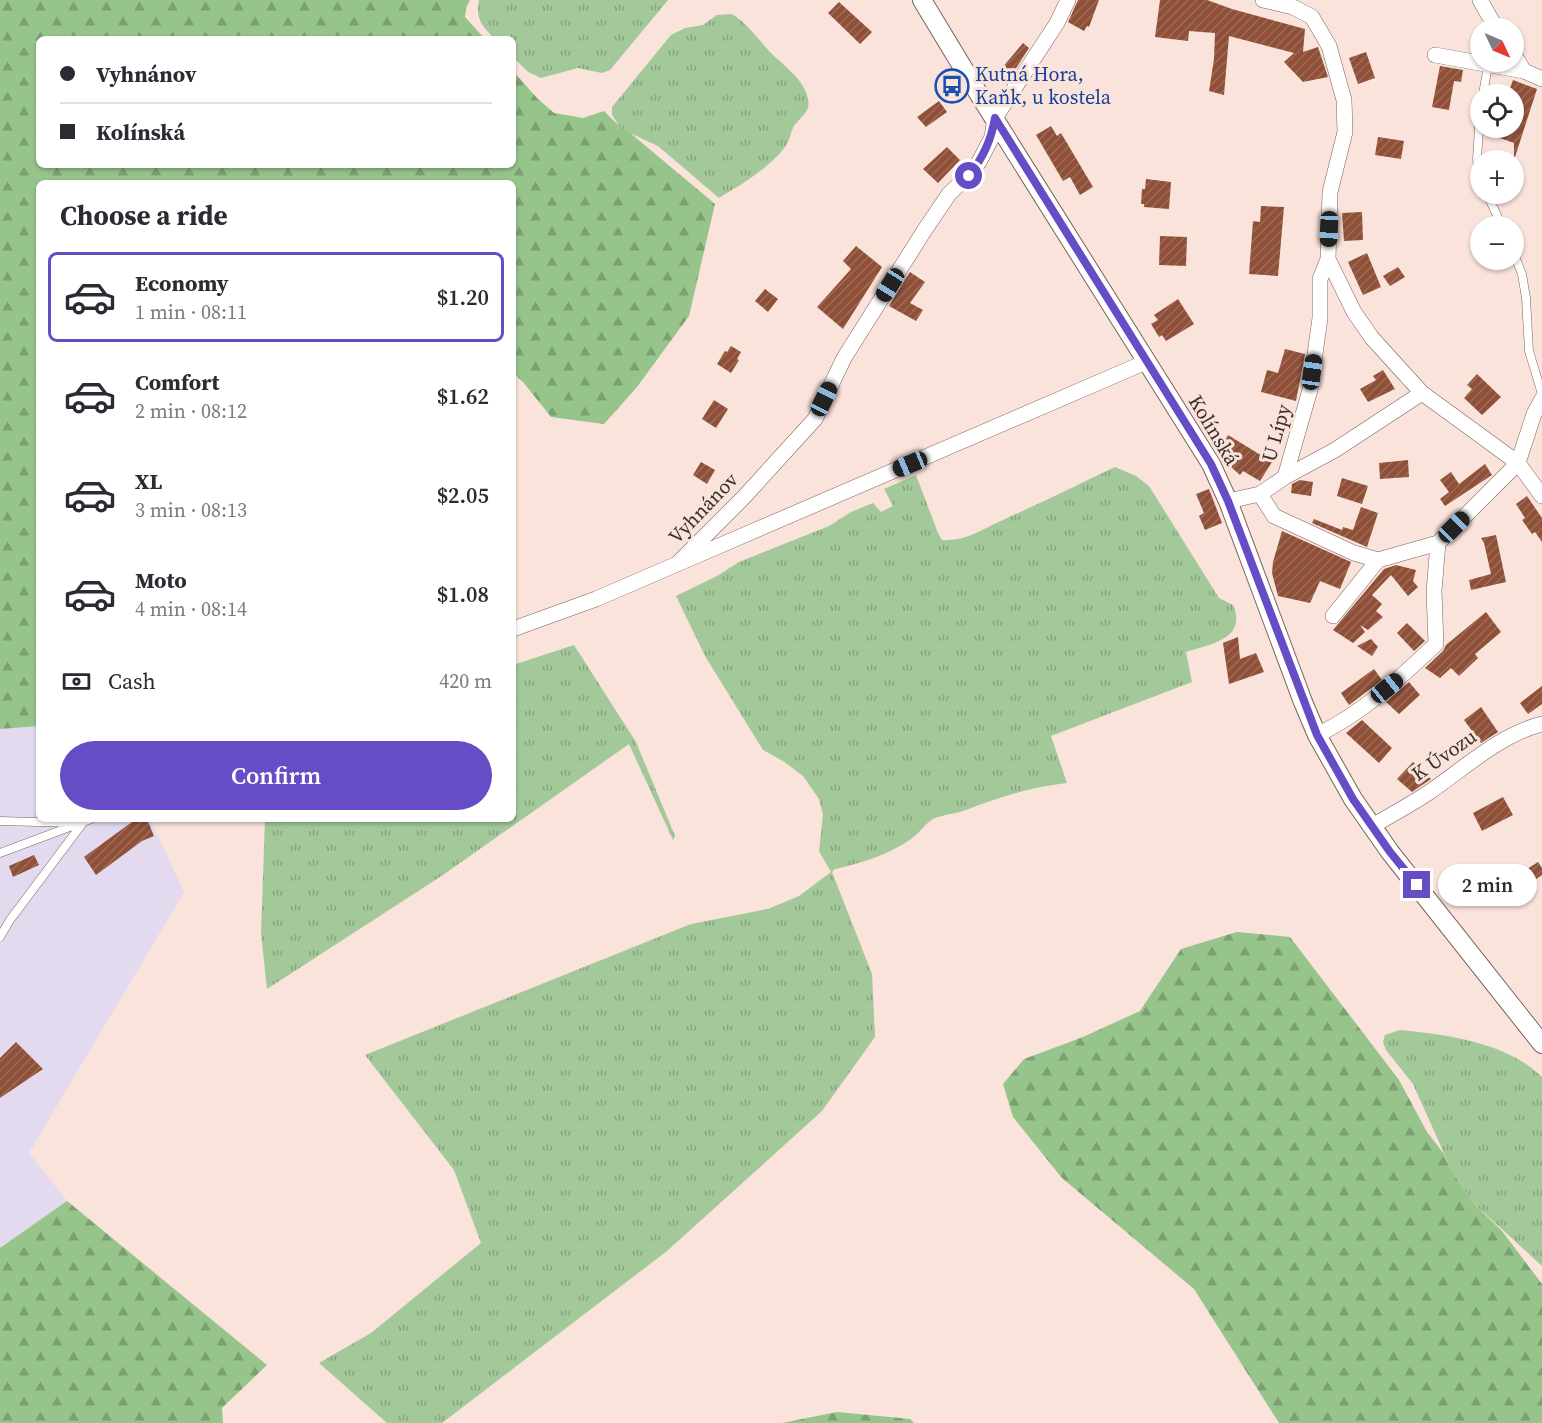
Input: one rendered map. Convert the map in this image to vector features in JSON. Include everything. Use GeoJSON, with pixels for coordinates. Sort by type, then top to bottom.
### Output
{"type":"FeatureCollection","features":[{"type":"Feature","properties":{"kind":"street","name":"Kolínská"},"geometry":{"type":"LineString","coordinates":[[922,0],[1211,464],[1228,501],[1317,735],[1353,799],[1390,852],[1542,1044]]}},
{"type":"Feature","properties":{"kind":"street","name":"Vyhnánov"},"geometry":{"type":"LineString","coordinates":[[677,564],[744,497],[815,419],[844,358],[924,231],[949,194],[969,176],[979,162],[992,137],[995,118],[1057,23],[1068,0]]}},
{"type":"Feature","properties":{"kind":"street"},"geometry":{"type":"LineString","coordinates":[[1263,0],[1293,7],[1312,18],[1329,46],[1344,100],[1345,132],[1330,192],[1328,259],[1354,312],[1422,393],[1518,463],[1542,496]]}},
{"type":"Feature","properties":{"kind":"street"},"geometry":{"type":"LineString","coordinates":[[1480,0],[1488,18]]}},
{"type":"Feature","properties":{"kind":"street"},"geometry":{"type":"LineString","coordinates":[[1435,55],[1470,59]]}},
{"type":"Feature","properties":{"kind":"street"},"geometry":{"type":"LineString","coordinates":[[1524,71],[1542,79]]}},
{"type":"Feature","properties":{"kind":"street","name":"U Lípy"},"geometry":{"type":"LineString","coordinates":[[1285,477],[1310,390],[1320,318],[1320,279],[1328,259]]}},
{"type":"Feature","properties":{"kind":"street","name":"Vyhnánov"},"geometry":{"type":"LineString","coordinates":[[677,564],[1146,362]]}},
{"type":"Feature","properties":{"kind":"street","name":"U Lípy"},"geometry":{"type":"LineString","coordinates":[[1228,501],[1260,494],[1285,477],[1335,450],[1422,393]]}},
{"type":"Feature","properties":{"kind":"street"},"geometry":{"type":"LineString","coordinates":[[1260,494],[1274,516],[1354,553],[1378,560],[1438,543],[1518,463],[1534,414],[1542,399]]}},
{"type":"Feature","properties":{"kind":"street"},"geometry":{"type":"LineString","coordinates":[[1317,735],[1340,724],[1372,701],[1403,676],[1436,644],[1434,591],[1438,543]]}},
{"type":"Feature","properties":{"kind":"street"},"geometry":{"type":"LineString","coordinates":[[1333,616],[1378,560]]}},
{"type":"Feature","properties":{"kind":"street"},"geometry":{"type":"LineString","coordinates":[[516,628],[677,564]]}},
{"type":"Feature","properties":{"kind":"street","name":"K Úvozu"},"geometry":{"type":"LineString","coordinates":[[1372,826],[1426,794],[1496,744],[1525,728],[1542,724]]}},
{"type":"Feature","properties":{"kind":"lane"},"geometry":{"type":"LineString","coordinates":[[1520,270],[1526,298],[1529,351],[1542,394]]}},
{"type":"Feature","properties":{"kind":"lane"},"geometry":{"type":"LineString","coordinates":[[0,820],[36,822]]}},
{"type":"Feature","properties":{"kind":"lane"},"geometry":{"type":"LineString","coordinates":[[41,822],[82,824]]}},
{"type":"Feature","properties":{"kind":"lane"},"geometry":{"type":"LineString","coordinates":[[0,853],[86,822]]}},
{"type":"Feature","properties":{"kind":"lane"},"geometry":{"type":"LineString","coordinates":[[0,937],[10,920],[82,824]]}},
{"type":"Feature","properties":{"kind":"shaded area"},"geometry":{"type":"Polygon","coordinates":[[[36,726],[36,822],[151,822],[184,892],[29,1153],[67,1201],[0,1248],[0,729],[36,726]]]}},
{"type":"Feature","properties":{"kind":"green space"},"geometry":{"type":"Polygon","coordinates":[[[0,0],[470,0],[465,17],[482,36],[36,36],[36,168],[516,168],[516,74],[554,113],[583,118],[604,111],[621,128],[629,132],[715,204],[689,316],[637,387],[604,424],[551,417],[516,376],[516,180],[36,180],[36,726],[0,729],[0,0]]]}},
{"type":"Feature","properties":{"kind":"green space"},"geometry":{"type":"Polygon","coordinates":[[[479,0],[668,0],[610,70],[602,73],[578,68],[541,78],[528,72],[516,60],[516,36],[492,36],[486,30],[479,17],[479,0]]]}},
{"type":"Feature","properties":{"kind":"green space"},"geometry":{"type":"Polygon","coordinates":[[[731,14],[746,26],[798,79],[806,92],[809,103],[807,111],[794,126],[787,145],[778,155],[754,176],[719,198],[658,146],[621,129],[612,115],[612,107],[671,35],[685,28],[703,25],[717,15],[731,14]]]}},
{"type":"Feature","properties":{"kind":"green space"},"geometry":{"type":"Polygon","coordinates":[[[1115,467],[1136,476],[1149,486],[1219,598],[1233,605],[1236,616],[1235,626],[1231,633],[1215,643],[1186,652],[1192,682],[1051,736],[1067,783],[1016,793],[939,817],[893,850],[835,869],[832,872],[872,974],[875,1037],[822,1111],[667,1251],[442,1423],[387,1423],[319,1363],[371,1333],[481,1243],[454,1170],[365,1055],[691,924],[768,909],[799,896],[831,872],[819,851],[823,814],[819,799],[803,776],[763,750],[705,656],[676,596],[717,576],[739,562],[829,526],[851,512],[873,503],[881,512],[893,506],[884,489],[916,475],[938,533],[942,540],[951,540],[976,533],[1115,467]]]}},
{"type":"Feature","properties":{"kind":"green space"},"geometry":{"type":"Polygon","coordinates":[[[574,645],[636,742],[675,836],[673,840],[629,744],[443,875],[267,989],[261,933],[265,822],[516,822],[516,664],[574,645]]]}},
{"type":"Feature","properties":{"kind":"green space"},"geometry":{"type":"Polygon","coordinates":[[[1237,932],[1290,937],[1399,1080],[1427,1132],[1444,1154],[1472,1202],[1502,1231],[1542,1284],[1542,1423],[1279,1423],[1194,1289],[1062,1178],[1013,1117],[1003,1084],[1024,1059],[1083,1037],[1140,1011],[1181,949],[1237,932]]]}},
{"type":"Feature","properties":{"kind":"green space"},"geometry":{"type":"Polygon","coordinates":[[[1400,1030],[1476,1042],[1512,1056],[1528,1065],[1542,1077],[1542,1266],[1472,1202],[1452,1171],[1413,1084],[1386,1050],[1383,1042],[1385,1035],[1400,1030]]]}},
{"type":"Feature","properties":{"kind":"green space"},"geometry":{"type":"Polygon","coordinates":[[[67,1201],[267,1365],[222,1408],[223,1423],[0,1423],[0,1248],[67,1201]]]}},
{"type":"Feature","properties":{"kind":"green space"},"geometry":{"type":"Polygon","coordinates":[[[837,1412],[910,1419],[914,1423],[782,1423],[837,1412]]]}},
{"type":"Feature","properties":{"kind":"building"},"geometry":{"type":"Polygon","coordinates":[[[1078,0],[1099,0],[1089,27],[1087,26],[1084,31],[1068,22],[1078,0]]]}},
{"type":"Feature","properties":{"kind":"building"},"geometry":{"type":"Polygon","coordinates":[[[1160,0],[1207,0],[1305,29],[1303,52],[1318,47],[1328,77],[1303,82],[1284,62],[1294,53],[1229,36],[1224,95],[1209,91],[1215,33],[1189,31],[1188,41],[1155,37],[1160,0]]]}},
{"type":"Feature","properties":{"kind":"building"},"geometry":{"type":"Polygon","coordinates":[[[839,2],[872,32],[860,44],[828,13],[839,2]]]}},
{"type":"Feature","properties":{"kind":"building"},"geometry":{"type":"Polygon","coordinates":[[[1023,43],[1029,48],[1006,84],[996,75],[1023,43]]]}},
{"type":"Feature","properties":{"kind":"building"},"geometry":{"type":"Polygon","coordinates":[[[1366,52],[1375,78],[1358,84],[1349,58],[1366,52]]]}},
{"type":"Feature","properties":{"kind":"building"},"geometry":{"type":"Polygon","coordinates":[[[1440,66],[1463,70],[1461,82],[1454,81],[1449,110],[1432,107],[1440,66]]]}},
{"type":"Feature","properties":{"kind":"building"},"geometry":{"type":"Polygon","coordinates":[[[1513,80],[1524,84],[1512,84],[1513,80]]]}},
{"type":"Feature","properties":{"kind":"building"},"geometry":{"type":"Polygon","coordinates":[[[1524,84],[1537,89],[1524,129],[1524,84]]]}},
{"type":"Feature","properties":{"kind":"building"},"geometry":{"type":"Polygon","coordinates":[[[939,101],[947,112],[926,127],[917,117],[939,101]]]}},
{"type":"Feature","properties":{"kind":"building"},"geometry":{"type":"Polygon","coordinates":[[[1051,126],[1057,136],[1061,133],[1093,187],[1080,195],[1070,177],[1063,181],[1036,135],[1051,126]]]}},
{"type":"Feature","properties":{"kind":"building"},"geometry":{"type":"Polygon","coordinates":[[[1378,137],[1404,141],[1401,159],[1375,155],[1378,137]]]}},
{"type":"Feature","properties":{"kind":"building"},"geometry":{"type":"Polygon","coordinates":[[[1500,138],[1521,138],[1517,150],[1514,150],[1514,143],[1500,138]]]}},
{"type":"Feature","properties":{"kind":"building"},"geometry":{"type":"Polygon","coordinates":[[[947,147],[960,160],[938,183],[923,169],[947,147]]]}},
{"type":"Feature","properties":{"kind":"building"},"geometry":{"type":"Polygon","coordinates":[[[1146,179],[1171,182],[1169,209],[1144,207],[1144,204],[1141,204],[1142,189],[1145,189],[1146,179]]]}},
{"type":"Feature","properties":{"kind":"building"},"geometry":{"type":"Polygon","coordinates":[[[1261,206],[1284,207],[1278,276],[1249,274],[1253,221],[1260,222],[1261,206]]]}},
{"type":"Feature","properties":{"kind":"building"},"geometry":{"type":"Polygon","coordinates":[[[1362,212],[1363,240],[1344,241],[1342,213],[1362,212]]]}},
{"type":"Feature","properties":{"kind":"building"},"geometry":{"type":"Polygon","coordinates":[[[1160,236],[1187,237],[1186,266],[1159,265],[1160,236]]]}},
{"type":"Feature","properties":{"kind":"building"},"geometry":{"type":"Polygon","coordinates":[[[856,246],[882,267],[843,329],[817,307],[851,269],[843,261],[856,246]]]}},
{"type":"Feature","properties":{"kind":"building"},"geometry":{"type":"Polygon","coordinates":[[[1367,253],[1381,287],[1363,295],[1348,262],[1367,253]]]}},
{"type":"Feature","properties":{"kind":"building"},"geometry":{"type":"Polygon","coordinates":[[[1398,267],[1405,277],[1390,286],[1383,276],[1398,267]]]}},
{"type":"Feature","properties":{"kind":"building"},"geometry":{"type":"Polygon","coordinates":[[[910,272],[925,282],[910,303],[923,310],[916,321],[889,306],[910,272]]]}},
{"type":"Feature","properties":{"kind":"building"},"geometry":{"type":"Polygon","coordinates":[[[765,289],[778,299],[768,312],[755,301],[765,289]]]}},
{"type":"Feature","properties":{"kind":"building"},"geometry":{"type":"Polygon","coordinates":[[[1178,299],[1194,324],[1166,341],[1162,335],[1159,337],[1151,324],[1158,320],[1154,315],[1178,299]]]}},
{"type":"Feature","properties":{"kind":"building"},"geometry":{"type":"Polygon","coordinates":[[[731,346],[741,352],[731,373],[717,364],[731,346]]]}},
{"type":"Feature","properties":{"kind":"building"},"geometry":{"type":"Polygon","coordinates":[[[1285,349],[1305,354],[1296,401],[1261,392],[1267,370],[1278,373],[1285,349]]]}},
{"type":"Feature","properties":{"kind":"building"},"geometry":{"type":"Polygon","coordinates":[[[1383,370],[1395,389],[1368,402],[1360,389],[1376,380],[1373,376],[1383,370]]]}},
{"type":"Feature","properties":{"kind":"building"},"geometry":{"type":"Polygon","coordinates":[[[1477,374],[1501,397],[1482,415],[1464,398],[1472,389],[1467,385],[1477,374]]]}},
{"type":"Feature","properties":{"kind":"building"},"geometry":{"type":"Polygon","coordinates":[[[714,400],[728,409],[716,428],[702,419],[714,400]]]}},
{"type":"Feature","properties":{"kind":"building"},"geometry":{"type":"Polygon","coordinates":[[[1228,435],[1272,462],[1260,481],[1243,471],[1240,475],[1231,467],[1237,457],[1221,447],[1228,435]]]}},
{"type":"Feature","properties":{"kind":"building"},"geometry":{"type":"Polygon","coordinates":[[[1408,460],[1409,477],[1380,479],[1379,463],[1408,460]]]}},
{"type":"Feature","properties":{"kind":"building"},"geometry":{"type":"Polygon","coordinates":[[[701,462],[715,470],[707,484],[693,475],[701,462]]]}},
{"type":"Feature","properties":{"kind":"building"},"geometry":{"type":"Polygon","coordinates":[[[1485,464],[1492,475],[1445,506],[1440,499],[1449,492],[1440,480],[1451,472],[1459,484],[1485,464]]]}},
{"type":"Feature","properties":{"kind":"building"},"geometry":{"type":"Polygon","coordinates":[[[1342,478],[1368,486],[1362,504],[1337,496],[1342,478]]]}},
{"type":"Feature","properties":{"kind":"building"},"geometry":{"type":"Polygon","coordinates":[[[1300,480],[1313,482],[1311,496],[1291,493],[1292,484],[1300,480]]]}},
{"type":"Feature","properties":{"kind":"building"},"geometry":{"type":"Polygon","coordinates":[[[1209,489],[1222,523],[1205,530],[1199,516],[1204,513],[1196,494],[1209,489]]]}},
{"type":"Feature","properties":{"kind":"building"},"geometry":{"type":"Polygon","coordinates":[[[1527,496],[1542,518],[1542,542],[1535,532],[1532,534],[1522,520],[1525,518],[1516,504],[1527,496]]]}},
{"type":"Feature","properties":{"kind":"building"},"geometry":{"type":"Polygon","coordinates":[[[1361,507],[1378,513],[1367,547],[1312,523],[1314,519],[1342,530],[1343,527],[1353,530],[1361,507]]]}},
{"type":"Feature","properties":{"kind":"building"},"geometry":{"type":"Polygon","coordinates":[[[1282,531],[1351,562],[1340,589],[1320,581],[1310,603],[1278,596],[1272,573],[1282,531]]]}},
{"type":"Feature","properties":{"kind":"building"},"geometry":{"type":"Polygon","coordinates":[[[1496,535],[1506,582],[1471,590],[1469,580],[1491,574],[1481,538],[1496,535]]]}},
{"type":"Feature","properties":{"kind":"building"},"geometry":{"type":"Polygon","coordinates":[[[1396,565],[1416,570],[1413,581],[1418,587],[1408,596],[1391,575],[1372,595],[1382,604],[1376,611],[1383,617],[1368,630],[1360,625],[1365,632],[1353,643],[1333,630],[1384,569],[1396,565]]]}},
{"type":"Feature","properties":{"kind":"building"},"geometry":{"type":"Polygon","coordinates":[[[1486,612],[1501,632],[1475,654],[1478,658],[1459,676],[1451,668],[1440,678],[1425,668],[1443,651],[1446,645],[1486,612]]]}},
{"type":"Feature","properties":{"kind":"building"},"geometry":{"type":"Polygon","coordinates":[[[1407,623],[1425,641],[1414,651],[1397,633],[1407,623]]]}},
{"type":"Feature","properties":{"kind":"building"},"geometry":{"type":"Polygon","coordinates":[[[1238,637],[1240,659],[1256,653],[1264,672],[1229,684],[1223,643],[1238,637]]]}},
{"type":"Feature","properties":{"kind":"building"},"geometry":{"type":"Polygon","coordinates":[[[1371,639],[1378,647],[1372,656],[1357,646],[1371,639]]]}},
{"type":"Feature","properties":{"kind":"building"},"geometry":{"type":"Polygon","coordinates":[[[1374,669],[1382,680],[1349,705],[1341,693],[1374,669]]]}},
{"type":"Feature","properties":{"kind":"building"},"geometry":{"type":"Polygon","coordinates":[[[1409,682],[1420,695],[1399,714],[1386,702],[1409,682]]]}},
{"type":"Feature","properties":{"kind":"building"},"geometry":{"type":"Polygon","coordinates":[[[1542,686],[1542,704],[1528,714],[1520,703],[1542,686]]]}},
{"type":"Feature","properties":{"kind":"building"},"geometry":{"type":"Polygon","coordinates":[[[1481,707],[1498,732],[1481,743],[1464,720],[1481,707]]]}},
{"type":"Feature","properties":{"kind":"building"},"geometry":{"type":"Polygon","coordinates":[[[1362,720],[1392,748],[1379,763],[1346,733],[1362,720]]]}},
{"type":"Feature","properties":{"kind":"building"},"geometry":{"type":"Polygon","coordinates":[[[1413,762],[1431,779],[1412,792],[1397,779],[1413,762]]]}},
{"type":"Feature","properties":{"kind":"building"},"geometry":{"type":"Polygon","coordinates":[[[1503,797],[1513,815],[1482,831],[1473,813],[1503,797]]]}},
{"type":"Feature","properties":{"kind":"building"},"geometry":{"type":"Polygon","coordinates":[[[132,822],[148,822],[154,836],[142,841],[96,875],[84,857],[132,822]]]}},
{"type":"Feature","properties":{"kind":"building"},"geometry":{"type":"Polygon","coordinates":[[[34,855],[39,865],[13,877],[9,866],[34,855]]]}},
{"type":"Feature","properties":{"kind":"building"},"geometry":{"type":"Polygon","coordinates":[[[1538,862],[1542,868],[1542,875],[1520,890],[1509,872],[1520,865],[1524,871],[1538,862]]]}},
{"type":"Feature","properties":{"kind":"building"},"geometry":{"type":"Polygon","coordinates":[[[16,1042],[43,1069],[0,1098],[0,1058],[16,1042]]]}},
{"type":"Feature","properties":{"kind":"place","name":"Kutná Hora, Kaňk, u kostela"},"geometry":{"type":"Point","coordinates":[952,86]}},
{"type":"Feature","properties":{"kind":"route"},"geometry":{"type":"LineString","coordinates":[[969,176],[992,137],[995,118],[1211,464],[1228,501],[1317,735],[1353,799],[1390,852],[1417,885]]}}]}
